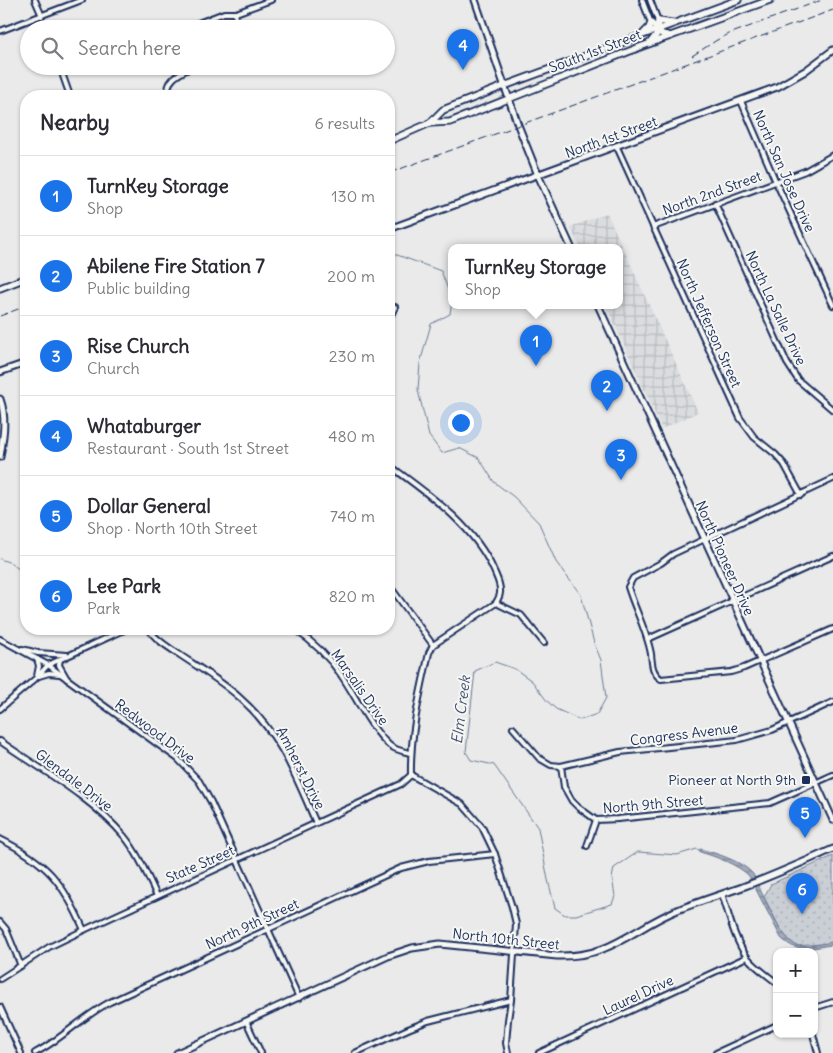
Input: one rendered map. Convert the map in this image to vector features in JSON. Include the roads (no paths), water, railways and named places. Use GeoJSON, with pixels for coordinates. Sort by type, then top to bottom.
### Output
{"type":"FeatureCollection","features":[{"type":"Feature","properties":{"kind":"main road"},"geometry":{"type":"LineString","coordinates":[[475,0],[518,125],[538,175],[570,244]]}},
{"type":"Feature","properties":{"kind":"main road","name":"South 1st Street"},"geometry":{"type":"LineString","coordinates":[[395,138],[430,122],[443,110],[738,0]]}},
{"type":"Feature","properties":{"kind":"main road","name":"South 1st Street"},"geometry":{"type":"LineString","coordinates":[[430,122],[450,122],[670,36],[770,0]]}},
{"type":"Feature","properties":{"kind":"main road"},"geometry":{"type":"LineString","coordinates":[[650,44],[658,30],[658,21],[666,23],[679,22]]}},
{"type":"Feature","properties":{"kind":"main road"},"geometry":{"type":"LineString","coordinates":[[640,36],[649,28],[651,23],[658,30],[670,36]]}},
{"type":"Feature","properties":{"kind":"main road","name":"North 1st Street"},"geometry":{"type":"LineString","coordinates":[[395,227],[741,102],[793,78],[833,50]]}},
{"type":"Feature","properties":{"kind":"main road"},"geometry":{"type":"LineString","coordinates":[[0,288],[20,280]]}},
{"type":"Feature","properties":{"kind":"main road","name":"North Pioneer Drive"},"geometry":{"type":"LineString","coordinates":[[600,309],[833,820]]}},
{"type":"Feature","properties":{"kind":"main road"},"geometry":{"type":"LineString","coordinates":[[0,372],[20,365]]}},
{"type":"Feature","properties":{"kind":"main road"},"geometry":{"type":"LineString","coordinates":[[0,399],[4,433],[0,457]]}},
{"type":"Feature","properties":{"kind":"main road","name":"North 10th Street"},"geometry":{"type":"LineString","coordinates":[[177,1053],[388,956],[412,948],[440,944],[565,957],[591,954],[618,943],[661,917],[679,909],[765,879],[833,849]]}},
{"type":"Feature","properties":{"kind":"street"},"geometry":{"type":"LineString","coordinates":[[35,0],[42,16]]}},
{"type":"Feature","properties":{"kind":"street"},"geometry":{"type":"LineString","coordinates":[[31,20],[82,0]]}},
{"type":"Feature","properties":{"kind":"street"},"geometry":{"type":"LineString","coordinates":[[208,20],[224,14],[236,13],[271,0]]}},
{"type":"Feature","properties":{"kind":"street"},"geometry":{"type":"LineString","coordinates":[[642,0],[651,23]]}},
{"type":"Feature","properties":{"kind":"street"},"geometry":{"type":"LineString","coordinates":[[650,0],[658,21]]}},
{"type":"Feature","properties":{"kind":"street"},"geometry":{"type":"LineString","coordinates":[[235,20],[236,13]]}},
{"type":"Feature","properties":{"kind":"street"},"geometry":{"type":"LineString","coordinates":[[0,31],[20,24]]}},
{"type":"Feature","properties":{"kind":"street"},"geometry":{"type":"LineString","coordinates":[[168,90],[170,81],[175,75]]}},
{"type":"Feature","properties":{"kind":"street"},"geometry":{"type":"LineString","coordinates":[[63,76],[68,90]]}},
{"type":"Feature","properties":{"kind":"street","name":"North San Jose Drive"},"geometry":{"type":"LineString","coordinates":[[741,102],[833,305]]}},
{"type":"Feature","properties":{"kind":"street","name":"North Jefferson Street"},"geometry":{"type":"LineString","coordinates":[[617,147],[740,418],[754,437],[768,447],[784,464],[800,495]]}},
{"type":"Feature","properties":{"kind":"street","name":"North 2nd Street"},"geometry":{"type":"LineString","coordinates":[[654,227],[805,172],[833,155]]}},
{"type":"Feature","properties":{"kind":"street","name":"North La Salle Drive"},"geometry":{"type":"LineString","coordinates":[[715,204],[787,363],[798,380],[833,410]]}},
{"type":"Feature","properties":{"kind":"street"},"geometry":{"type":"LineString","coordinates":[[395,470],[445,510],[483,550],[500,587],[500,595],[496,603],[433,645],[429,653],[416,710],[410,753],[410,775],[462,804],[482,827],[495,854],[516,924],[507,1032],[508,1053]]}},
{"type":"Feature","properties":{"kind":"street"},"geometry":{"type":"LineString","coordinates":[[833,480],[704,538],[673,554],[661,563],[642,572],[630,582],[628,587],[648,640],[653,669],[656,676],[661,678],[667,679],[731,672],[761,662],[833,629]]}},
{"type":"Feature","properties":{"kind":"street"},"geometry":{"type":"LineString","coordinates":[[648,640],[833,556]]}},
{"type":"Feature","properties":{"kind":"street"},"geometry":{"type":"LineString","coordinates":[[395,593],[433,645]]}},
{"type":"Feature","properties":{"kind":"street"},"geometry":{"type":"LineString","coordinates":[[496,603],[521,615],[544,642]]}},
{"type":"Feature","properties":{"kind":"street"},"geometry":{"type":"LineString","coordinates":[[0,709],[48,665],[113,635]]}},
{"type":"Feature","properties":{"kind":"street","name":"Amherst Drive"},"geometry":{"type":"LineString","coordinates":[[154,635],[160,641],[239,697],[266,725],[279,744],[316,823]]}},
{"type":"Feature","properties":{"kind":"street","name":"Marsalis Drive"},"geometry":{"type":"LineString","coordinates":[[301,635],[328,658],[380,735],[389,745],[397,750],[410,753]]}},
{"type":"Feature","properties":{"kind":"street"},"geometry":{"type":"LineString","coordinates":[[0,639],[17,648],[38,653],[70,655]]}},
{"type":"Feature","properties":{"kind":"street","name":"Redwood Drive"},"geometry":{"type":"LineString","coordinates":[[17,648],[48,665],[178,759],[199,781],[299,998]]}},
{"type":"Feature","properties":{"kind":"street"},"geometry":{"type":"LineString","coordinates":[[37,659],[39,666],[37,677]]}},
{"type":"Feature","properties":{"kind":"street"},"geometry":{"type":"LineString","coordinates":[[60,659],[59,665],[68,680]]}},
{"type":"Feature","properties":{"kind":"street"},"geometry":{"type":"LineString","coordinates":[[37,677],[60,674]]}},
{"type":"Feature","properties":{"kind":"street","name":"Congress Avenue"},"geometry":{"type":"LineString","coordinates":[[561,766],[620,752],[737,740],[772,730],[833,702]]}},
{"type":"Feature","properties":{"kind":"street"},"geometry":{"type":"LineString","coordinates":[[513,728],[539,758],[551,765],[561,766]]}},
{"type":"Feature","properties":{"kind":"street","name":"Glendale Drive"},"geometry":{"type":"LineString","coordinates":[[0,740],[86,800],[109,820],[124,836],[138,857],[157,896]]}},
{"type":"Feature","properties":{"kind":"street","name":"North 9th Street"},"geometry":{"type":"LineString","coordinates":[[561,766],[564,786],[572,801],[586,814],[596,820],[755,806],[784,798],[833,775]]}},
{"type":"Feature","properties":{"kind":"street","name":"State Street"},"geometry":{"type":"LineString","coordinates":[[0,979],[49,947],[401,784],[410,775]]}},
{"type":"Feature","properties":{"kind":"street"},"geometry":{"type":"LineString","coordinates":[[587,846],[596,820]]}},
{"type":"Feature","properties":{"kind":"street"},"geometry":{"type":"LineString","coordinates":[[0,839],[32,858],[52,874],[72,903],[84,930]]}},
{"type":"Feature","properties":{"kind":"street","name":"North 9th Street"},"geometry":{"type":"LineString","coordinates":[[35,1053],[63,1036],[95,1010],[267,928],[414,864],[495,854]]}},
{"type":"Feature","properties":{"kind":"street"},"geometry":{"type":"LineString","coordinates":[[722,894],[741,947],[747,957],[773,980]]}},
{"type":"Feature","properties":{"kind":"street"},"geometry":{"type":"LineString","coordinates":[[0,922],[6,929],[21,966]]}},
{"type":"Feature","properties":{"kind":"street","name":"Laurel Drive"},"geometry":{"type":"LineString","coordinates":[[539,1053],[747,957]]}},
{"type":"Feature","properties":{"kind":"street"},"geometry":{"type":"LineString","coordinates":[[355,1053],[428,1021],[511,1000]]}},
{"type":"Feature","properties":{"kind":"street"},"geometry":{"type":"LineString","coordinates":[[818,1007],[833,1002]]}},
{"type":"Feature","properties":{"kind":"street"},"geometry":{"type":"LineString","coordinates":[[0,1007],[21,1053]]}},
{"type":"Feature","properties":{"kind":"street"},"geometry":{"type":"LineString","coordinates":[[246,1022],[261,1053]]}},
{"type":"Feature","properties":{"kind":"street"},"geometry":{"type":"LineString","coordinates":[[716,1053],[773,1027]]}},
{"type":"Feature","properties":{"kind":"street"},"geometry":{"type":"LineString","coordinates":[[814,1038],[818,1053]]}},
{"type":"Feature","properties":{"kind":"water"},"geometry":{"type":"Polygon","coordinates":[[[700,849],[721,855],[736,861],[748,869],[753,874],[778,925],[792,942],[798,946],[833,942],[833,945],[797,948],[788,944],[781,938],[749,876],[719,858],[700,852],[700,849]]]}},
{"type":"Feature","properties":{"kind":"waterway","name":"Elm Creek"},"geometry":{"type":"LineString","coordinates":[[395,254],[441,271],[448,289]]}},
{"type":"Feature","properties":{"kind":"waterway","name":"Elm Creek"},"geometry":{"type":"LineString","coordinates":[[451,309],[450,314],[431,324],[420,363],[418,390],[429,436],[442,453],[459,448],[479,458],[494,482],[514,497],[539,523],[556,562],[581,595],[594,643],[601,660],[606,698],[597,714],[580,720],[556,709],[547,701],[532,681],[515,669],[495,662],[475,671],[466,752],[471,760],[494,765],[538,828],[555,908],[565,915],[576,915],[612,904],[615,896],[612,878],[614,868],[638,852],[677,855],[697,849],[701,851]]}},
{"type":"Feature","properties":{"kind":"waterway","name":"Elm Creek"},"geometry":{"type":"LineString","coordinates":[[0,559],[11,563],[20,570]]}},
{"type":"Feature","properties":{"kind":"railway"},"geometry":{"type":"LineString","coordinates":[[692,56],[729,34],[822,0]]}},
{"type":"Feature","properties":{"kind":"railway"},"geometry":{"type":"LineString","coordinates":[[395,171],[833,10]]}},
{"type":"Feature","properties":{"kind":"railway"},"geometry":{"type":"LineString","coordinates":[[0,316],[20,308]]}},
{"type":"Feature","properties":{"kind":"place","name":"Whataburger"},"geometry":{"type":"Point","coordinates":[463,70]}},
{"type":"Feature","properties":{"kind":"place","name":"TurnKey Storage"},"geometry":{"type":"Point","coordinates":[536,366]}},
{"type":"Feature","properties":{"kind":"place","name":"Abilene Fire Station 7"},"geometry":{"type":"Point","coordinates":[607,411]}},
{"type":"Feature","properties":{"kind":"place","name":"Rise Church"},"geometry":{"type":"Point","coordinates":[621,480]}},
{"type":"Feature","properties":{"kind":"place","name":"Pioneer at North 9th"},"geometry":{"type":"Point","coordinates":[806,780]}},
{"type":"Feature","properties":{"kind":"place","name":"Dollar General"},"geometry":{"type":"Point","coordinates":[805,838]}},
{"type":"Feature","properties":{"kind":"place","name":"Lee Park"},"geometry":{"type":"Point","coordinates":[802,914]}}]}
